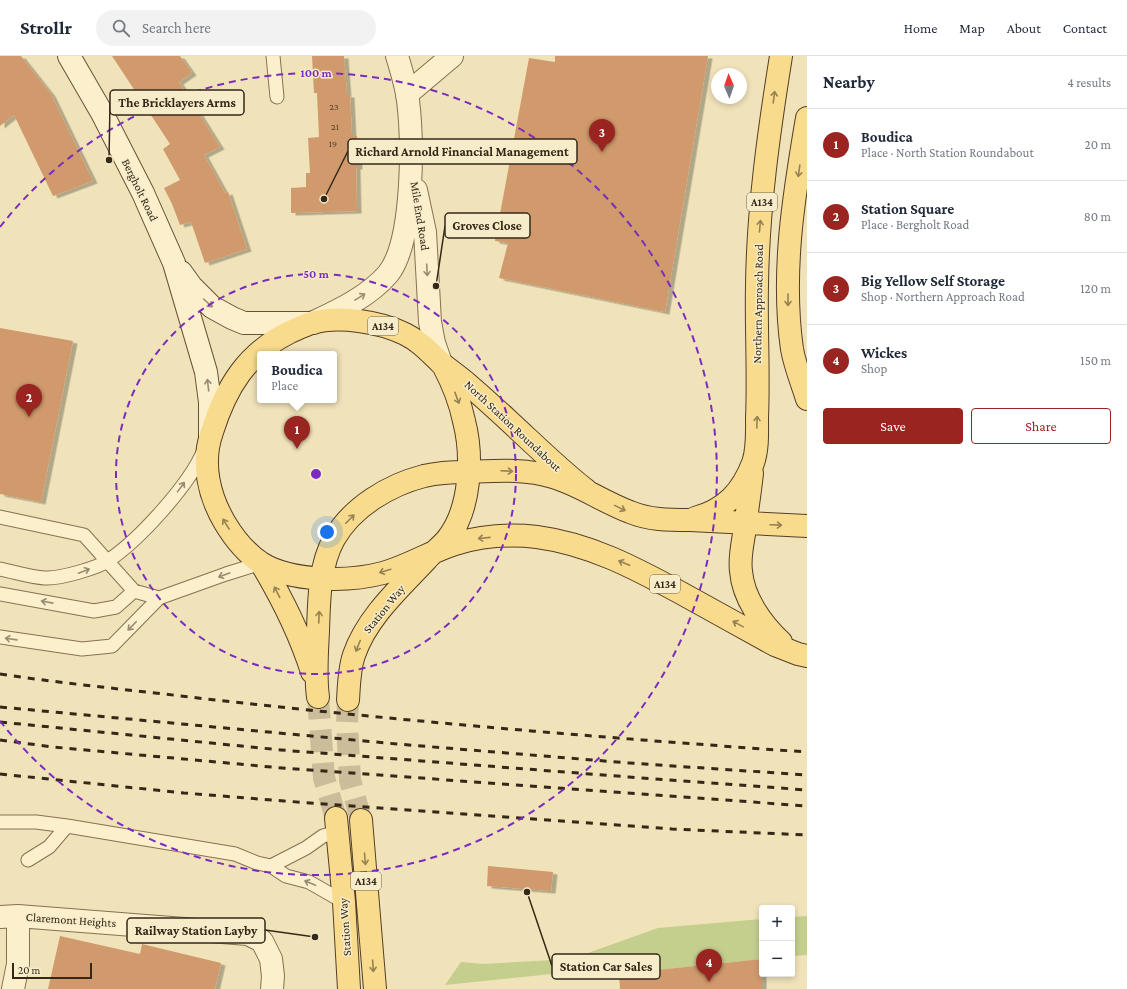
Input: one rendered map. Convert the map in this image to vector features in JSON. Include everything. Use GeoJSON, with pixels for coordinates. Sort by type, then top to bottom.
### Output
{"type":"FeatureCollection","features":[{"type":"Feature","properties":{"kind":"main road","name":"Northern Approach Road"},"geometry":{"type":"LineString","coordinates":[[690,520],[706,515],[721,507],[746,481],[754,461],[757,436],[758,405],[757,283],[760,231],[766,167],[780,56]]}},
{"type":"Feature","properties":{"kind":"main road","name":"A134"},"geometry":{"type":"LineString","coordinates":[[807,118],[792,219],[788,258],[788,311],[792,350],[807,399]]}},
{"type":"Feature","properties":{"kind":"main road","name":"North Station Roundabout"},"geometry":{"type":"LineString","coordinates":[[261,351],[278,338],[313,322],[331,320],[382,325],[404,334],[424,346],[441,363],[470,385],[565,474],[586,490]]}},
{"type":"Feature","properties":{"kind":"main road","name":"North Station Roundabout"},"geometry":{"type":"LineString","coordinates":[[257,354],[230,386],[219,409],[210,438],[208,478],[212,499],[235,538],[261,563],[294,575],[342,580],[382,573],[409,564],[434,551],[456,543],[479,538],[523,536],[547,539],[593,550],[634,568],[775,645],[802,655]]}},
{"type":"Feature","properties":{"kind":"main road","name":"North Station Roundabout"},"geometry":{"type":"LineString","coordinates":[[434,551],[448,539],[456,526],[462,512],[467,493],[468,472],[468,442],[462,413],[449,378],[441,363]]}},
{"type":"Feature","properties":{"kind":"main road","name":"A134"},"geometry":{"type":"LineString","coordinates":[[754,461],[741,554],[740,572],[746,593],[766,628],[780,641],[802,655]]}},
{"type":"Feature","properties":{"kind":"main road","name":"North Station Roundabout"},"geometry":{"type":"LineString","coordinates":[[322,578],[327,556],[334,540],[344,524],[369,501],[400,485],[424,476],[446,472],[499,470],[528,472],[552,477],[586,490],[630,512],[649,518],[690,520]]}},
{"type":"Feature","properties":{"kind":"main road","name":"A134"},"geometry":{"type":"LineString","coordinates":[[690,520],[807,526]]}},
{"type":"Feature","properties":{"kind":"main road","name":"Station Way"},"geometry":{"type":"LineString","coordinates":[[348,700],[353,657],[362,634],[386,603],[434,551]]}},
{"type":"Feature","properties":{"kind":"main road","name":"A134"},"geometry":{"type":"LineString","coordinates":[[261,563],[292,621],[306,652],[317,691],[319,612],[322,578]]}},
{"type":"Feature","properties":{"kind":"main road","name":"Station Way"},"geometry":{"type":"LineString","coordinates":[[361,820],[374,989]]}},
{"type":"Feature","properties":{"kind":"main road","name":"Station Way"},"geometry":{"type":"LineString","coordinates":[[337,825],[344,902],[349,989]]}},
{"type":"Feature","properties":{"kind":"street","name":"Bergholt Road"},"geometry":{"type":"LineString","coordinates":[[70,56],[102,113],[142,193],[174,263],[206,372],[210,402],[210,438]]}},
{"type":"Feature","properties":{"kind":"street","name":"Mile End Road"},"geometry":{"type":"LineString","coordinates":[[313,322],[339,310],[367,293],[388,273],[404,238],[411,163],[407,94],[397,56]]}},
{"type":"Feature","properties":{"kind":"street"},"geometry":{"type":"LineString","coordinates":[[407,94],[452,56]]}},
{"type":"Feature","properties":{"kind":"street","name":"Mile End Road"},"geometry":{"type":"LineString","coordinates":[[411,163],[425,232],[430,322],[434,343],[441,363]]}},
{"type":"Feature","properties":{"kind":"street","name":"Bergholt Road"},"geometry":{"type":"LineString","coordinates":[[174,263],[191,286],[204,300],[212,307],[232,318],[244,323],[313,322]]}},
{"type":"Feature","properties":{"kind":"street"},"geometry":{"type":"LineString","coordinates":[[792,350],[807,383]]}},
{"type":"Feature","properties":{"kind":"street","name":"Claremont Heights"},"geometry":{"type":"LineString","coordinates":[[13,989],[18,964],[9,916],[248,934],[262,941],[271,959],[273,976],[272,989]]}},
{"type":"Feature","properties":{"kind":"lane"},"geometry":{"type":"LineString","coordinates":[[273,56],[278,97]]}},
{"type":"Feature","properties":{"kind":"lane"},"geometry":{"type":"LineString","coordinates":[[0,569],[46,578],[77,573],[108,561],[138,536],[176,495],[201,459],[210,438]]}},
{"type":"Feature","properties":{"kind":"lane"},"geometry":{"type":"LineString","coordinates":[[0,517],[84,535],[134,591],[159,598]]}},
{"type":"Feature","properties":{"kind":"lane"},"geometry":{"type":"LineString","coordinates":[[0,637],[82,649],[112,646],[159,598],[261,563]]}},
{"type":"Feature","properties":{"kind":"lane"},"geometry":{"type":"LineString","coordinates":[[0,594],[94,611],[116,608],[134,591]]}},
{"type":"Feature","properties":{"kind":"lane"},"geometry":{"type":"LineString","coordinates":[[0,822],[36,822],[67,826],[235,854],[257,863],[272,866],[286,876],[309,882],[344,902]]}},
{"type":"Feature","properties":{"kind":"lane"},"geometry":{"type":"LineString","coordinates":[[272,866],[306,848],[337,825]]}},
{"type":"Feature","properties":{"kind":"lane"},"geometry":{"type":"LineString","coordinates":[[28,860],[49,847],[67,826]]}},
{"type":"Feature","properties":{"kind":"green space"},"geometry":{"type":"Polygon","coordinates":[[[807,916],[807,955],[795,956],[795,917],[807,916]]]}},
{"type":"Feature","properties":{"kind":"green space"},"geometry":{"type":"Polygon","coordinates":[[[759,919],[759,959],[631,973],[609,968],[445,985],[461,962],[483,964],[571,959],[658,928],[759,919]]]}},
{"type":"Feature","properties":{"kind":"building"},"geometry":{"type":"Polygon","coordinates":[[[0,56],[21,56],[51,94],[93,181],[53,196],[14,115],[0,126],[0,56]]]}},
{"type":"Feature","properties":{"kind":"building"},"geometry":{"type":"Polygon","coordinates":[[[112,56],[180,56],[192,73],[179,82],[220,147],[204,155],[225,193],[228,192],[247,249],[205,263],[191,222],[180,225],[164,188],[180,180],[163,149],[170,144],[112,56]]]}},
{"type":"Feature","properties":{"kind":"building"},"geometry":{"type":"Polygon","coordinates":[[[312,56],[344,56],[347,95],[350,95],[352,136],[357,136],[357,211],[291,213],[291,188],[306,187],[306,173],[310,173],[308,138],[319,137],[317,93],[314,93],[312,56]]]}},
{"type":"Feature","properties":{"kind":"building"},"geometry":{"type":"Polygon","coordinates":[[[555,56],[708,56],[665,312],[499,278],[508,243],[495,241],[529,58],[555,62],[555,56]]]}},
{"type":"Feature","properties":{"kind":"building"},"geometry":{"type":"Polygon","coordinates":[[[0,328],[73,341],[41,502],[0,494],[0,328]]]}},
{"type":"Feature","properties":{"kind":"building"},"geometry":{"type":"Polygon","coordinates":[[[488,866],[553,872],[551,891],[487,886],[488,866]]]}},
{"type":"Feature","properties":{"kind":"building"},"geometry":{"type":"Polygon","coordinates":[[[60,936],[140,954],[142,944],[221,963],[215,989],[48,989],[60,936]]]}},
{"type":"Feature","properties":{"kind":"building"},"geometry":{"type":"Polygon","coordinates":[[[759,959],[759,977],[762,977],[762,989],[620,989],[619,974],[759,959]]]}},
{"type":"Feature","properties":{"kind":"tunnel"},"geometry":{"type":"LineString","coordinates":[[318,697],[324,778],[336,818]]}},
{"type":"Feature","properties":{"kind":"tunnel"},"geometry":{"type":"LineString","coordinates":[[348,700],[347,724],[350,780],[361,820]]}},
{"type":"Feature","properties":{"kind":"railway"},"geometry":{"type":"LineString","coordinates":[[0,674],[99,687],[426,722],[807,752]]}},
{"type":"Feature","properties":{"kind":"railway"},"geometry":{"type":"LineString","coordinates":[[0,707],[397,744],[629,763],[807,775]]}},
{"type":"Feature","properties":{"kind":"railway"},"geometry":{"type":"LineString","coordinates":[[0,722],[281,750],[807,790]]}},
{"type":"Feature","properties":{"kind":"railway"},"geometry":{"type":"LineString","coordinates":[[0,740],[53,747],[282,768],[807,806]]}},
{"type":"Feature","properties":{"kind":"railway"},"geometry":{"type":"LineString","coordinates":[[0,774],[184,793],[284,801],[672,829],[807,835]]}},
{"type":"Feature","properties":{"kind":"place","name":"Big Yellow Self Storage"},"geometry":{"type":"Point","coordinates":[602,152]}},
{"type":"Feature","properties":{"kind":"place","name":"The Bricklayers Arms"},"geometry":{"type":"Point","coordinates":[109,160]}},
{"type":"Feature","properties":{"kind":"place","name":"Richard Arnold Financial Management"},"geometry":{"type":"Point","coordinates":[324,199]}},
{"type":"Feature","properties":{"kind":"place","name":"Groves Close"},"geometry":{"type":"Point","coordinates":[436,286]}},
{"type":"Feature","properties":{"kind":"place","name":"Station Square"},"geometry":{"type":"Point","coordinates":[29,417]}},
{"type":"Feature","properties":{"kind":"place","name":"Boudica"},"geometry":{"type":"Point","coordinates":[297,449]}},
{"type":"Feature","properties":{"kind":"place","name":"Station Car Sales"},"geometry":{"type":"Point","coordinates":[527,892]}},
{"type":"Feature","properties":{"kind":"place","name":"Railway Station Layby"},"geometry":{"type":"Point","coordinates":[315,937]}},
{"type":"Feature","properties":{"kind":"place","name":"Wickes"},"geometry":{"type":"Point","coordinates":[709,982]}}]}
